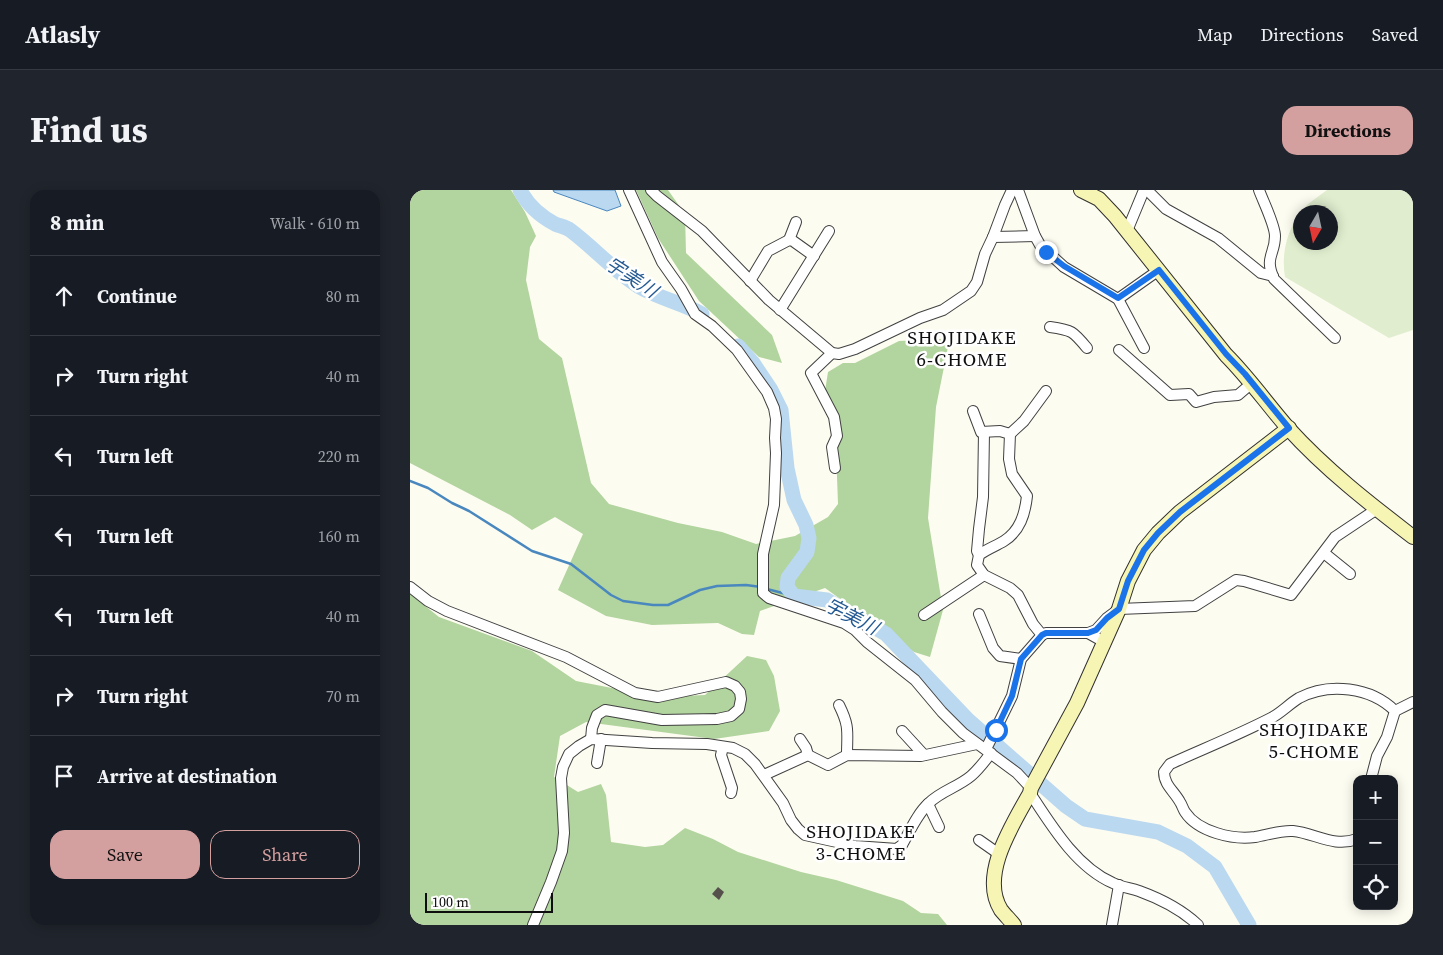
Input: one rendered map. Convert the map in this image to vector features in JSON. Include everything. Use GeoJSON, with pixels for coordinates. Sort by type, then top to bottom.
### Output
{"type":"FeatureCollection","features":[{"type":"Feature","properties":{"kind":"street"},"geometry":{"type":"LineString","coordinates":[[629,190],[662,262],[681,288],[695,314],[712,326],[737,350],[767,392],[774,408],[776,419],[774,438],[776,453],[774,505],[763,554],[763,594],[769,598],[844,623],[855,630],[867,642],[915,680],[942,712],[1017,773],[1031,789],[1075,856],[1112,883],[1160,899],[1181,910],[1198,925]]}},
{"type":"Feature","properties":{"kind":"street"},"geometry":{"type":"LineString","coordinates":[[652,190],[702,231],[780,310],[832,352],[839,354],[856,349],[920,318],[943,310],[971,291],[977,282],[985,254],[1004,205],[1012,190]]}},
{"type":"Feature","properties":{"kind":"street"},"geometry":{"type":"LineString","coordinates":[[1018,190],[1035,236],[1046,252],[1064,266],[1118,298],[1144,348]]}},
{"type":"Feature","properties":{"kind":"street"},"geometry":{"type":"LineString","coordinates":[[1081,190],[1099,199],[1127,231],[1226,354],[1289,428],[1314,454],[1377,509],[1413,537]]}},
{"type":"Feature","properties":{"kind":"street"},"geometry":{"type":"LineString","coordinates":[[1127,231],[1146,190],[1166,210],[1218,238],[1261,273],[1272,276],[1335,338]]}},
{"type":"Feature","properties":{"kind":"street"},"geometry":{"type":"LineString","coordinates":[[1259,190],[1275,235],[1269,259],[1272,276]]}},
{"type":"Feature","properties":{"kind":"street"},"geometry":{"type":"LineString","coordinates":[[750,281],[768,252],[789,240],[796,222]]}},
{"type":"Feature","properties":{"kind":"street"},"geometry":{"type":"LineString","coordinates":[[780,310],[829,231]]}},
{"type":"Feature","properties":{"kind":"street"},"geometry":{"type":"LineString","coordinates":[[993,237],[1035,236]]}},
{"type":"Feature","properties":{"kind":"street"},"geometry":{"type":"LineString","coordinates":[[789,240],[814,256]]}},
{"type":"Feature","properties":{"kind":"street"},"geometry":{"type":"LineString","coordinates":[[1118,298],[1159,270]]}},
{"type":"Feature","properties":{"kind":"street"},"geometry":{"type":"LineString","coordinates":[[1050,327],[1068,329],[1074,332],[1087,348]]}},
{"type":"Feature","properties":{"kind":"street"},"geometry":{"type":"LineString","coordinates":[[1119,350],[1170,395],[1189,394],[1196,402],[1214,397],[1238,395],[1252,384]]}},
{"type":"Feature","properties":{"kind":"street"},"geometry":{"type":"LineString","coordinates":[[832,352],[811,373],[834,417],[837,436],[832,447],[835,468]]}},
{"type":"Feature","properties":{"kind":"street"},"geometry":{"type":"LineString","coordinates":[[979,555],[1004,541],[1017,529],[1026,508],[1027,496],[1012,474],[1009,458],[1010,434],[1024,421],[1046,391]]}},
{"type":"Feature","properties":{"kind":"street"},"geometry":{"type":"LineString","coordinates":[[974,411],[980,432],[1010,434]]}},
{"type":"Feature","properties":{"kind":"street"},"geometry":{"type":"LineString","coordinates":[[1014,925],[1001,909],[994,888],[999,854],[1006,836],[1077,703],[1119,609],[1128,581],[1144,550],[1158,533],[1180,512],[1289,428]]}},
{"type":"Feature","properties":{"kind":"street"},"geometry":{"type":"LineString","coordinates":[[984,432],[984,496],[979,528],[977,565],[984,575],[1010,588],[1018,595],[1033,624],[1042,635]]}},
{"type":"Feature","properties":{"kind":"street"},"geometry":{"type":"LineString","coordinates":[[533,925],[562,851],[564,834],[561,778],[563,766],[569,754],[578,746],[596,739],[707,744],[733,748],[745,754],[764,775],[783,803],[791,820],[805,834],[855,846],[897,849],[902,845],[922,810],[928,804],[941,793],[971,776],[1012,696],[1021,659],[1042,635],[1046,633],[1088,633],[1096,630],[1119,609],[1195,606],[1236,580],[1291,595],[1335,537],[1377,509]]}},
{"type":"Feature","properties":{"kind":"street"},"geometry":{"type":"LineString","coordinates":[[1324,553],[1350,574]]}},
{"type":"Feature","properties":{"kind":"street"},"geometry":{"type":"LineString","coordinates":[[924,615],[984,575]]}},
{"type":"Feature","properties":{"kind":"street"},"geometry":{"type":"LineString","coordinates":[[410,587],[428,601],[447,611],[566,657],[635,693],[658,697],[726,682],[735,686],[740,692],[739,708],[731,716],[717,719],[662,720],[605,710],[597,715],[592,728],[596,739],[597,763]]}},
{"type":"Feature","properties":{"kind":"street"},"geometry":{"type":"LineString","coordinates":[[979,614],[993,648],[1000,656],[1021,659]]}},
{"type":"Feature","properties":{"kind":"street"},"geometry":{"type":"LineString","coordinates":[[1088,633],[1104,642]]}},
{"type":"Feature","properties":{"kind":"street"},"geometry":{"type":"LineString","coordinates":[[1353,839],[1343,842],[1331,841],[1290,831],[1254,837],[1237,838],[1226,836],[1199,825],[1184,812],[1179,800],[1164,780],[1164,772],[1170,764],[1273,717],[1300,698],[1328,689],[1369,693],[1386,702],[1395,711]]}},
{"type":"Feature","properties":{"kind":"street"},"geometry":{"type":"LineString","coordinates":[[1372,775],[1395,711],[1413,702]]}},
{"type":"Feature","properties":{"kind":"street"},"geometry":{"type":"LineString","coordinates":[[839,705],[846,718],[848,734],[847,755]]}},
{"type":"Feature","properties":{"kind":"street"},"geometry":{"type":"LineString","coordinates":[[902,731],[924,755]]}},
{"type":"Feature","properties":{"kind":"street"},"geometry":{"type":"LineString","coordinates":[[800,739],[808,755],[828,765],[847,755],[924,755],[985,748]]}},
{"type":"Feature","properties":{"kind":"street"},"geometry":{"type":"LineString","coordinates":[[723,746],[722,755],[732,793]]}},
{"type":"Feature","properties":{"kind":"street"},"geometry":{"type":"LineString","coordinates":[[764,775],[808,755]]}},
{"type":"Feature","properties":{"kind":"street"},"geometry":{"type":"LineString","coordinates":[[928,804],[940,827]]}},
{"type":"Feature","properties":{"kind":"street"},"geometry":{"type":"LineString","coordinates":[[978,840],[999,854]]}},
{"type":"Feature","properties":{"kind":"street"},"geometry":{"type":"LineString","coordinates":[[1112,925],[1119,885]]}},
{"type":"Feature","properties":{"kind":"green space"},"geometry":{"type":"Polygon","coordinates":[[[410,190],[511,190],[525,212],[536,236],[530,247],[526,280],[539,339],[562,358],[591,483],[609,504],[678,523],[722,532],[756,544],[795,536],[828,517],[838,504],[835,422],[825,391],[828,372],[843,363],[855,363],[899,341],[943,339],[948,347],[936,407],[928,518],[943,610],[930,657],[914,652],[825,588],[760,611],[754,635],[742,634],[718,623],[652,625],[606,616],[558,590],[583,534],[555,517],[532,530],[510,515],[410,463],[410,190]]]}},
{"type":"Feature","properties":{"kind":"green space"},"geometry":{"type":"Polygon","coordinates":[[[636,190],[668,190],[685,214],[686,253],[772,335],[782,363],[759,357],[699,301],[658,238],[636,190]]]}},
{"type":"Feature","properties":{"kind":"green space"},"geometry":{"type":"Polygon","coordinates":[[[1327,190],[1413,190],[1413,330],[1389,338],[1285,277],[1286,243],[1293,225],[1293,250],[1338,250],[1338,205],[1308,204],[1327,190]]]}},
{"type":"Feature","properties":{"kind":"green space"},"geometry":{"type":"Polygon","coordinates":[[[410,594],[439,617],[532,651],[576,681],[658,697],[705,695],[747,656],[766,660],[774,676],[780,711],[769,731],[714,739],[586,722],[560,736],[554,777],[578,792],[601,784],[606,795],[611,842],[645,847],[663,845],[685,828],[713,839],[738,852],[903,901],[921,913],[938,914],[947,925],[410,925],[410,594]]]}},
{"type":"Feature","properties":{"kind":"water"},"geometry":{"type":"Polygon","coordinates":[[[553,190],[615,190],[621,206],[607,211],[554,192],[553,190]]]}},
{"type":"Feature","properties":{"kind":"building"},"geometry":{"type":"Polygon","coordinates":[[[718,887],[724,892],[719,900],[712,894],[718,887]]]}},
{"type":"Feature","properties":{"kind":"waterway","name":"宇美川"},"geometry":{"type":"LineString","coordinates":[[520,190],[539,214],[555,224],[570,230],[638,286],[702,314]]}},
{"type":"Feature","properties":{"kind":"waterway","name":"宇美川"},"geometry":{"type":"LineString","coordinates":[[738,346],[753,363],[771,390],[781,410],[787,468],[794,500],[806,525],[809,538],[807,552],[788,578],[787,587],[794,596],[827,600],[886,634],[968,720],[1066,806],[1085,819],[1158,832],[1187,846],[1215,867],[1249,925]]}},
{"type":"Feature","properties":{"kind":"waterway"},"geometry":{"type":"LineString","coordinates":[[410,481],[428,488],[469,511],[532,551],[571,564],[611,595],[623,601],[668,605],[700,590],[717,586],[746,585],[761,587]]}},
{"type":"Feature","properties":{"kind":"waterway"},"geometry":{"type":"LineString","coordinates":[[767,589],[794,596]]}},
{"type":"Feature","properties":{"kind":"district","name":"SHOJIDAKE 6-CHOME"},"geometry":{"type":"Point","coordinates":[962,348]}},
{"type":"Feature","properties":{"kind":"district","name":"SHOJIDAKE 5-CHOME"},"geometry":{"type":"Point","coordinates":[1314,740]}},
{"type":"Feature","properties":{"kind":"district","name":"SHOJIDAKE 3-CHOME"},"geometry":{"type":"Point","coordinates":[861,842]}},
{"type":"Feature","properties":{"kind":"route"},"geometry":{"type":"LineString","coordinates":[[996,730],[1012,696],[1021,659],[1042,635],[1046,633],[1088,633],[1096,630],[1119,609],[1128,581],[1144,550],[1158,533],[1180,512],[1289,428],[1245,374],[1226,354],[1159,270],[1118,298],[1064,266],[1046,252]]}}]}
